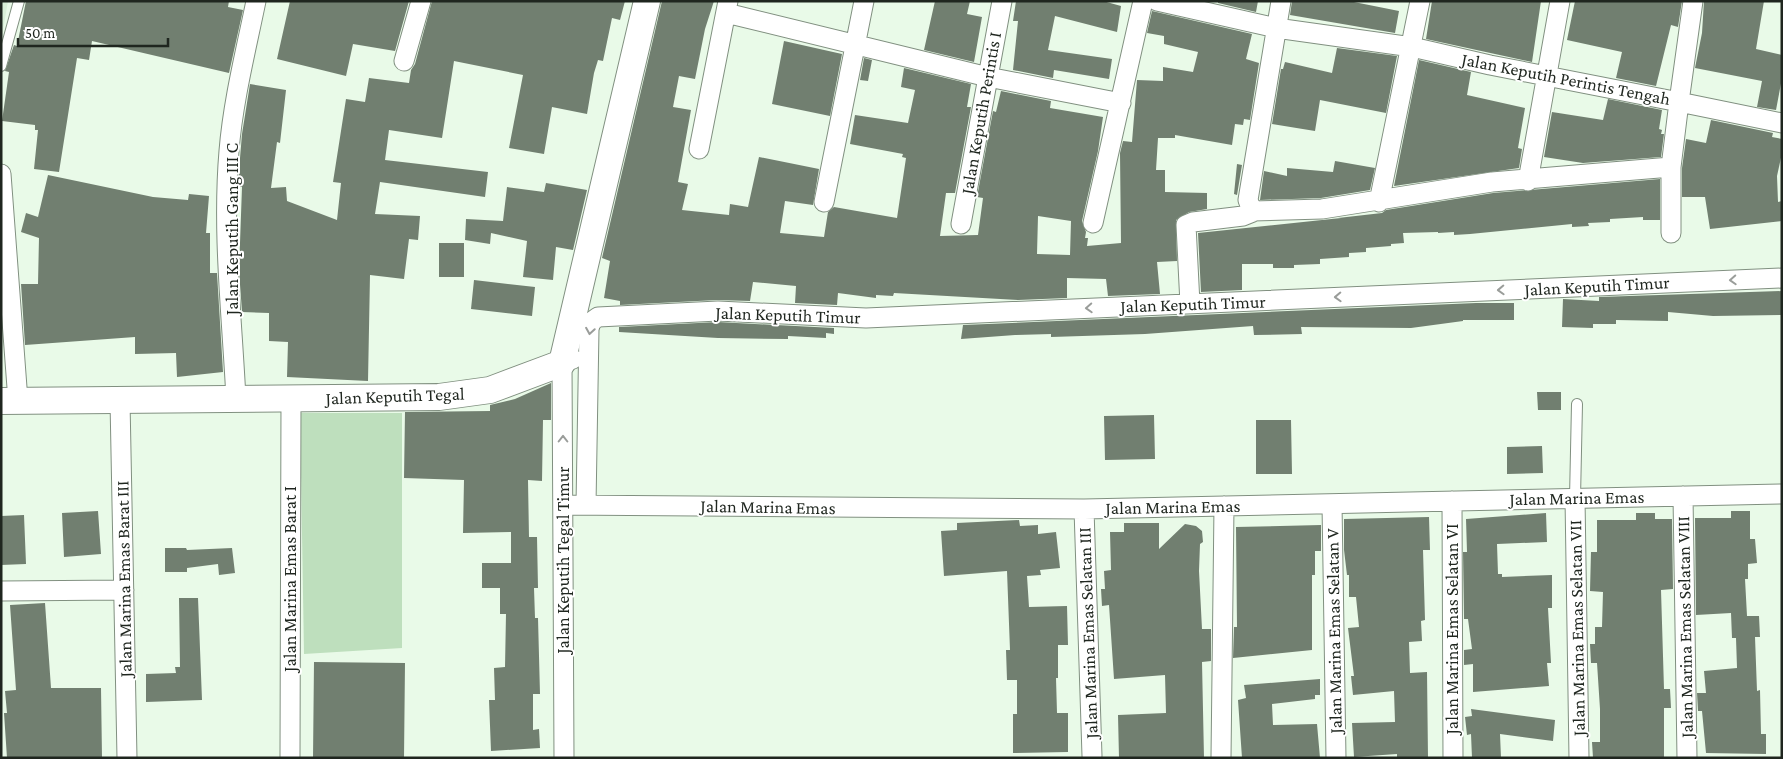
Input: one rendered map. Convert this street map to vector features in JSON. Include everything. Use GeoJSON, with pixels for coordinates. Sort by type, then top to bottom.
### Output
{"type":"FeatureCollection","features":[{"type":"Feature","properties":{"kind":"main road"},"geometry":{"type":"LineString","coordinates":[[562,362],[647,1]]}},
{"type":"Feature","properties":{"kind":"main road","name":"Jalan Keputih Tegal"},"geometry":{"type":"LineString","coordinates":[[10,401],[290,400],[459,395],[504,386],[562,362]]}},
{"type":"Feature","properties":{"kind":"street","name":"Jalan Keputih Gang III C"},"geometry":{"type":"LineString","coordinates":[[236,399],[229,270],[229,151],[233,117],[256,1]]}},
{"type":"Feature","properties":{"kind":"street"},"geometry":{"type":"LineString","coordinates":[[404,61],[420,1]]}},
{"type":"Feature","properties":{"kind":"street"},"geometry":{"type":"LineString","coordinates":[[824,202],[864,1]]}},
{"type":"Feature","properties":{"kind":"street","name":"Jalan Keputih Perintis I"},"geometry":{"type":"LineString","coordinates":[[961,224],[1002,1]]}},
{"type":"Feature","properties":{"kind":"street"},"geometry":{"type":"LineString","coordinates":[[1092,223],[1143,1]]}},
{"type":"Feature","properties":{"kind":"street","name":"Jalan Keputih Perintis Tengah"},"geometry":{"type":"LineString","coordinates":[[1157,1],[1276,28],[1412,47],[1679,102],[1670,167],[1671,233]]}},
{"type":"Feature","properties":{"kind":"street"},"geometry":{"type":"LineString","coordinates":[[1251,206],[1281,1]]}},
{"type":"Feature","properties":{"kind":"street"},"geometry":{"type":"LineString","coordinates":[[1379,202],[1420,1]]}},
{"type":"Feature","properties":{"kind":"street"},"geometry":{"type":"LineString","coordinates":[[1528,181],[1560,1]]}},
{"type":"Feature","properties":{"kind":"street"},"geometry":{"type":"LineString","coordinates":[[1694,1],[1679,102],[1782,123]]}},
{"type":"Feature","properties":{"kind":"street"},"geometry":{"type":"LineString","coordinates":[[699,149],[727,7],[856,46],[988,77],[1121,103]]}},
{"type":"Feature","properties":{"kind":"street"},"geometry":{"type":"LineString","coordinates":[[1190,304],[1186,225],[1193,222],[1234,217],[1251,206],[1322,209],[1379,202],[1472,185],[1670,167]]}},
{"type":"Feature","properties":{"kind":"street"},"geometry":{"type":"LineString","coordinates":[[1,174],[10,401]]}},
{"type":"Feature","properties":{"kind":"street","name":"Jalan Keputih Timur"},"geometry":{"type":"LineString","coordinates":[[588,354],[590,326],[598,317],[604,316],[718,311],[866,318],[1782,278]]}},
{"type":"Feature","properties":{"kind":"street"},"geometry":{"type":"LineString","coordinates":[[562,362],[588,354],[586,505]]}},
{"type":"Feature","properties":{"kind":"street","name":"Jalan Keputih Tegal Timur"},"geometry":{"type":"LineString","coordinates":[[562,362],[564,758]]}},
{"type":"Feature","properties":{"kind":"street","name":"Jalan Marina Emas Barat I"},"geometry":{"type":"LineString","coordinates":[[290,400],[290,758]]}},
{"type":"Feature","properties":{"kind":"street","name":"Jalan Marina Emas Barat III"},"geometry":{"type":"LineString","coordinates":[[120,401],[127,758]]}},
{"type":"Feature","properties":{"kind":"street","name":"Jalan Marina Emas"},"geometry":{"type":"LineString","coordinates":[[563,505],[1084,509],[1782,494]]}},
{"type":"Feature","properties":{"kind":"street","name":"Jalan Marina Emas Selatan VIII"},"geometry":{"type":"LineString","coordinates":[[1683,496],[1687,758]]}},
{"type":"Feature","properties":{"kind":"street","name":"Jalan Marina Emas Selatan VII"},"geometry":{"type":"LineString","coordinates":[[1575,498],[1579,758]]}},
{"type":"Feature","properties":{"kind":"street","name":"Jalan Marina Emas Selatan VI"},"geometry":{"type":"LineString","coordinates":[[1452,501],[1453,758]]}},
{"type":"Feature","properties":{"kind":"street","name":"Jalan Marina Emas Selatan V"},"geometry":{"type":"LineString","coordinates":[[1332,504],[1336,758]]}},
{"type":"Feature","properties":{"kind":"street"},"geometry":{"type":"LineString","coordinates":[[1222,758],[1224,506]]}},
{"type":"Feature","properties":{"kind":"street","name":"Jalan Marina Emas Selatan III"},"geometry":{"type":"LineString","coordinates":[[1084,509],[1092,756]]}},
{"type":"Feature","properties":{"kind":"street"},"geometry":{"type":"LineString","coordinates":[[1,591],[124,590]]}},
{"type":"Feature","properties":{"kind":"lane"},"geometry":{"type":"LineString","coordinates":[[1,66],[19,1]]}},
{"type":"Feature","properties":{"kind":"lane"},"geometry":{"type":"LineString","coordinates":[[1575,498],[1577,404]]}},
{"type":"Feature","properties":{"kind":"shaded area"},"geometry":{"type":"Polygon","coordinates":[[[1,1],[8,1],[1,42],[1,1]]]}},
{"type":"Feature","properties":{"kind":"shaded area"},"geometry":{"type":"Polygon","coordinates":[[[300,413],[402,413],[402,648],[304,654],[300,413]]]}},
{"type":"Feature","properties":{"kind":"building"},"geometry":{"type":"Polygon","coordinates":[[[26,1],[229,1],[228,7],[243,10],[229,73],[92,41],[89,60],[77,58],[59,172],[34,169],[38,130],[35,130],[35,125],[2,121],[9,72],[5,71],[14,45],[17,46],[26,1]]]}},
{"type":"Feature","properties":{"kind":"building"},"geometry":{"type":"Polygon","coordinates":[[[290,1],[409,1],[395,51],[353,44],[346,76],[277,59],[290,1]]]}},
{"type":"Feature","properties":{"kind":"building"},"geometry":{"type":"Polygon","coordinates":[[[432,1],[625,1],[620,20],[612,18],[603,61],[598,60],[594,73],[587,114],[552,107],[544,154],[509,148],[523,75],[454,61],[442,138],[389,130],[385,160],[488,172],[485,197],[380,182],[375,214],[420,216],[418,240],[409,239],[404,279],[370,275],[368,381],[287,377],[288,342],[269,341],[269,313],[242,312],[239,271],[242,187],[238,187],[238,182],[242,134],[250,84],[286,90],[280,143],[277,142],[271,188],[286,187],[287,201],[337,220],[341,183],[333,182],[346,99],[365,102],[369,78],[409,83],[411,70],[415,64],[432,1]]]}},
{"type":"Feature","properties":{"kind":"building"},"geometry":{"type":"Polygon","coordinates":[[[662,1],[714,1],[705,29],[695,79],[679,76],[673,107],[691,110],[678,182],[688,184],[682,210],[729,215],[730,204],[748,207],[759,157],[819,169],[813,205],[785,201],[780,233],[824,237],[828,212],[834,207],[897,218],[906,158],[902,157],[903,154],[850,144],[855,115],[908,123],[915,90],[901,87],[904,68],[971,84],[967,107],[971,107],[955,193],[946,193],[940,236],[978,235],[983,198],[977,197],[993,111],[996,112],[1001,91],[1051,101],[1050,108],[1103,117],[1098,151],[1082,221],[1086,232],[1085,238],[1088,238],[1087,246],[1121,243],[1120,153],[1123,141],[1132,142],[1137,80],[1163,81],[1163,67],[1193,72],[1198,52],[1164,44],[1164,36],[1147,33],[1152,11],[1252,34],[1246,59],[1259,63],[1250,120],[1244,119],[1243,125],[1235,124],[1232,145],[1175,135],[1175,138],[1158,138],[1156,170],[1165,170],[1165,192],[1207,193],[1207,209],[1189,212],[1176,220],[1177,261],[1157,262],[1160,294],[1108,296],[1106,279],[1067,278],[1067,298],[1018,300],[894,293],[893,296],[876,295],[876,298],[838,293],[837,305],[795,303],[796,286],[753,282],[750,301],[717,300],[620,305],[620,301],[604,298],[610,261],[602,258],[662,1]],[[1038,216],[1037,254],[1070,255],[1071,221],[1038,216]]]}},
{"type":"Feature","properties":{"kind":"building"},"geometry":{"type":"Polygon","coordinates":[[[935,1],[970,1],[967,14],[982,17],[974,62],[924,50],[935,1]]]}},
{"type":"Feature","properties":{"kind":"building"},"geometry":{"type":"Polygon","coordinates":[[[1016,1],[1103,1],[1121,6],[1117,32],[1055,16],[1048,50],[1112,59],[1109,79],[1054,70],[1053,78],[1013,70],[1018,21],[1013,21],[1016,1]]]}},
{"type":"Feature","properties":{"kind":"building"},"geometry":{"type":"Polygon","coordinates":[[[1218,1],[1258,1],[1256,12],[1218,3],[1218,1]]]}},
{"type":"Feature","properties":{"kind":"building"},"geometry":{"type":"Polygon","coordinates":[[[1292,1],[1349,1],[1399,11],[1395,33],[1290,15],[1292,1]]]}},
{"type":"Feature","properties":{"kind":"building"},"geometry":{"type":"Polygon","coordinates":[[[1432,1],[1541,1],[1532,62],[1426,39],[1432,1]]]}},
{"type":"Feature","properties":{"kind":"building"},"geometry":{"type":"Polygon","coordinates":[[[1575,1],[1682,1],[1678,27],[1671,25],[1656,86],[1616,78],[1622,52],[1567,40],[1575,1]]]}},
{"type":"Feature","properties":{"kind":"building"},"geometry":{"type":"Polygon","coordinates":[[[1704,1],[1764,1],[1756,49],[1782,55],[1782,78],[1776,110],[1757,107],[1762,81],[1695,68],[1702,33],[1704,1]]]}},
{"type":"Feature","properties":{"kind":"building"},"geometry":{"type":"Polygon","coordinates":[[[784,41],[842,54],[830,116],[772,104],[784,41]]]}},
{"type":"Feature","properties":{"kind":"building"},"geometry":{"type":"Polygon","coordinates":[[[1337,48],[1397,56],[1386,113],[1320,100],[1315,131],[1272,124],[1281,69],[1283,69],[1285,62],[1332,73],[1337,48]]]}},
{"type":"Feature","properties":{"kind":"building"},"geometry":{"type":"Polygon","coordinates":[[[864,58],[872,60],[868,81],[860,80],[864,58]]]}},
{"type":"Feature","properties":{"kind":"building"},"geometry":{"type":"Polygon","coordinates":[[[1419,60],[1471,72],[1467,95],[1525,108],[1518,148],[1522,149],[1519,168],[1394,186],[1419,60]]]}},
{"type":"Feature","properties":{"kind":"building"},"geometry":{"type":"Polygon","coordinates":[[[1608,99],[1662,110],[1659,129],[1662,130],[1661,134],[1664,134],[1661,157],[1583,163],[1544,157],[1552,112],[1603,120],[1608,99]]]}},
{"type":"Feature","properties":{"kind":"building"},"geometry":{"type":"Polygon","coordinates":[[[1711,120],[1773,133],[1772,137],[1782,139],[1782,153],[1777,176],[1778,202],[1782,201],[1782,221],[1710,229],[1705,197],[1682,197],[1682,168],[1686,139],[1706,143],[1711,120]]]}},
{"type":"Feature","properties":{"kind":"building"},"geometry":{"type":"Polygon","coordinates":[[[1335,161],[1375,168],[1370,190],[1321,198],[1260,200],[1264,171],[1287,176],[1287,168],[1333,172],[1335,161]]]}},
{"type":"Feature","properties":{"kind":"building"},"geometry":{"type":"Polygon","coordinates":[[[1237,164],[1242,165],[1237,195],[1234,194],[1237,164]]]}},
{"type":"Feature","properties":{"kind":"building"},"geometry":{"type":"Polygon","coordinates":[[[48,175],[153,197],[188,200],[189,194],[209,196],[206,233],[210,233],[210,273],[217,273],[223,372],[177,377],[176,353],[135,354],[135,337],[25,345],[21,284],[38,284],[39,238],[21,232],[26,213],[38,217],[48,175]]]}},
{"type":"Feature","properties":{"kind":"building"},"geometry":{"type":"Polygon","coordinates":[[[1660,179],[1660,220],[1643,220],[1643,217],[1610,219],[1610,222],[1588,223],[1589,226],[1572,227],[1572,224],[1454,235],[1454,232],[1403,233],[1404,243],[1366,248],[1366,252],[1349,253],[1349,257],[1320,259],[1320,264],[1294,265],[1294,268],[1273,268],[1273,264],[1242,264],[1242,290],[1201,292],[1198,233],[1382,213],[1386,210],[1493,193],[1660,179]]]}},
{"type":"Feature","properties":{"kind":"building"},"geometry":{"type":"Polygon","coordinates":[[[546,183],[587,190],[573,250],[556,247],[553,280],[523,277],[527,241],[491,233],[490,244],[465,240],[466,219],[503,221],[507,187],[544,192],[546,183]]]}},
{"type":"Feature","properties":{"kind":"building"},"geometry":{"type":"Polygon","coordinates":[[[439,243],[464,243],[464,277],[439,277],[439,243]]]}},
{"type":"Feature","properties":{"kind":"building"},"geometry":{"type":"Polygon","coordinates":[[[474,280],[535,287],[532,316],[471,309],[474,280]]]}},
{"type":"Feature","properties":{"kind":"building"},"geometry":{"type":"Polygon","coordinates":[[[1782,291],[1782,315],[1713,316],[1668,312],[1668,321],[1616,320],[1616,324],[1593,324],[1593,328],[1562,327],[1563,299],[1599,301],[1599,297],[1782,291]]]}},
{"type":"Feature","properties":{"kind":"building"},"geometry":{"type":"Polygon","coordinates":[[[1476,303],[1514,303],[1514,320],[1463,320],[1411,328],[1301,327],[1302,334],[1254,335],[1253,326],[1145,334],[1051,337],[1051,334],[961,339],[963,325],[1476,303]]]}},
{"type":"Feature","properties":{"kind":"building"},"geometry":{"type":"Polygon","coordinates":[[[718,322],[834,328],[834,334],[826,333],[826,338],[788,336],[788,339],[718,338],[619,332],[619,327],[718,322]]]}},
{"type":"Feature","properties":{"kind":"building"},"geometry":{"type":"Polygon","coordinates":[[[551,383],[551,420],[543,420],[542,481],[528,480],[529,537],[537,537],[538,588],[534,588],[535,618],[538,618],[540,694],[533,694],[533,730],[539,729],[540,748],[491,751],[489,700],[495,700],[494,668],[505,667],[506,614],[500,614],[500,588],[482,588],[482,563],[511,563],[511,532],[463,533],[464,480],[404,478],[405,412],[490,411],[490,405],[515,399],[551,383]]]}},
{"type":"Feature","properties":{"kind":"building"},"geometry":{"type":"Polygon","coordinates":[[[1537,392],[1561,392],[1561,410],[1538,410],[1537,392]]]}},
{"type":"Feature","properties":{"kind":"building"},"geometry":{"type":"Polygon","coordinates":[[[1154,415],[1155,459],[1105,460],[1104,416],[1154,415]]]}},
{"type":"Feature","properties":{"kind":"building"},"geometry":{"type":"Polygon","coordinates":[[[1256,420],[1291,420],[1292,474],[1256,474],[1256,420]]]}},
{"type":"Feature","properties":{"kind":"building"},"geometry":{"type":"Polygon","coordinates":[[[1542,446],[1543,473],[1507,474],[1507,447],[1542,446]]]}},
{"type":"Feature","properties":{"kind":"building"},"geometry":{"type":"Polygon","coordinates":[[[98,511],[101,554],[64,557],[62,513],[98,511]]]}},
{"type":"Feature","properties":{"kind":"building"},"geometry":{"type":"Polygon","coordinates":[[[1731,511],[1750,511],[1750,539],[1755,539],[1757,563],[1748,564],[1748,579],[1745,579],[1747,616],[1759,616],[1760,637],[1755,637],[1757,691],[1760,690],[1761,734],[1766,734],[1766,754],[1706,753],[1702,711],[1698,711],[1697,693],[1706,693],[1704,671],[1737,668],[1736,638],[1732,638],[1731,613],[1696,615],[1695,518],[1731,518],[1731,511]]]}},
{"type":"Feature","properties":{"kind":"building"},"geometry":{"type":"Polygon","coordinates":[[[1546,513],[1547,542],[1497,544],[1498,574],[1502,574],[1502,577],[1552,575],[1552,608],[1548,608],[1551,663],[1547,663],[1549,686],[1473,692],[1473,664],[1464,665],[1464,650],[1472,649],[1468,619],[1464,619],[1463,552],[1467,552],[1466,519],[1546,513]]]}},
{"type":"Feature","properties":{"kind":"building"},"geometry":{"type":"Polygon","coordinates":[[[1636,513],[1655,513],[1655,519],[1672,519],[1673,589],[1661,590],[1664,689],[1670,689],[1671,708],[1664,708],[1664,758],[1593,758],[1592,742],[1600,742],[1600,709],[1597,663],[1591,663],[1590,644],[1595,644],[1595,627],[1602,627],[1603,592],[1590,591],[1591,552],[1597,552],[1597,520],[1636,520],[1636,513]]]}},
{"type":"Feature","properties":{"kind":"building"},"geometry":{"type":"Polygon","coordinates":[[[24,515],[26,564],[1,565],[1,516],[24,515]]]}},
{"type":"Feature","properties":{"kind":"building"},"geometry":{"type":"Polygon","coordinates":[[[1429,517],[1430,550],[1423,550],[1425,620],[1421,621],[1422,641],[1409,642],[1410,673],[1427,672],[1428,758],[1397,758],[1397,754],[1354,757],[1352,723],[1395,722],[1394,691],[1353,695],[1351,676],[1354,676],[1348,628],[1359,627],[1356,597],[1349,597],[1349,575],[1347,575],[1344,550],[1344,519],[1429,517]]]}},
{"type":"Feature","properties":{"kind":"building"},"geometry":{"type":"Polygon","coordinates":[[[1019,520],[1020,526],[1038,525],[1038,534],[1056,532],[1060,568],[1040,570],[1041,575],[1027,576],[1029,607],[1067,606],[1068,645],[1058,645],[1058,678],[1056,678],[1057,713],[1068,713],[1068,752],[1013,753],[1013,714],[1017,714],[1017,680],[1007,680],[1006,650],[1010,650],[1007,571],[944,576],[941,531],[957,530],[957,523],[1019,520]]]}},
{"type":"Feature","properties":{"kind":"building"},"geometry":{"type":"Polygon","coordinates":[[[1124,523],[1159,523],[1159,549],[1185,524],[1196,526],[1202,531],[1203,542],[1200,544],[1199,571],[1202,629],[1211,629],[1211,661],[1202,662],[1204,758],[1119,758],[1118,715],[1166,713],[1165,675],[1114,679],[1109,605],[1102,606],[1101,589],[1105,589],[1104,571],[1111,570],[1110,532],[1124,532],[1124,523]]]}},
{"type":"Feature","properties":{"kind":"building"},"geometry":{"type":"Polygon","coordinates":[[[1321,525],[1321,551],[1315,551],[1315,575],[1312,575],[1312,650],[1233,658],[1234,627],[1237,627],[1236,527],[1321,525]]]}},
{"type":"Feature","properties":{"kind":"building"},"geometry":{"type":"Polygon","coordinates":[[[165,548],[186,548],[187,550],[232,548],[235,573],[219,575],[218,564],[187,568],[187,572],[165,572],[165,548]]]}},
{"type":"Feature","properties":{"kind":"building"},"geometry":{"type":"Polygon","coordinates":[[[179,598],[198,598],[202,700],[146,702],[146,674],[176,673],[175,667],[180,667],[179,598]]]}},
{"type":"Feature","properties":{"kind":"building"},"geometry":{"type":"Polygon","coordinates":[[[45,603],[51,688],[101,688],[102,758],[7,758],[4,713],[7,713],[5,691],[16,690],[10,605],[45,603]]]}},
{"type":"Feature","properties":{"kind":"building"},"geometry":{"type":"Polygon","coordinates":[[[314,662],[405,663],[404,758],[313,758],[314,662]]]}},
{"type":"Feature","properties":{"kind":"building"},"geometry":{"type":"Polygon","coordinates":[[[1320,679],[1320,695],[1315,695],[1315,699],[1272,704],[1273,725],[1317,724],[1320,758],[1242,758],[1238,700],[1246,698],[1244,685],[1320,679]]]}},
{"type":"Feature","properties":{"kind":"building"},"geometry":{"type":"Polygon","coordinates":[[[1471,709],[1555,720],[1553,741],[1500,734],[1501,758],[1472,758],[1471,734],[1467,735],[1465,717],[1472,716],[1471,709]]]}}]}
